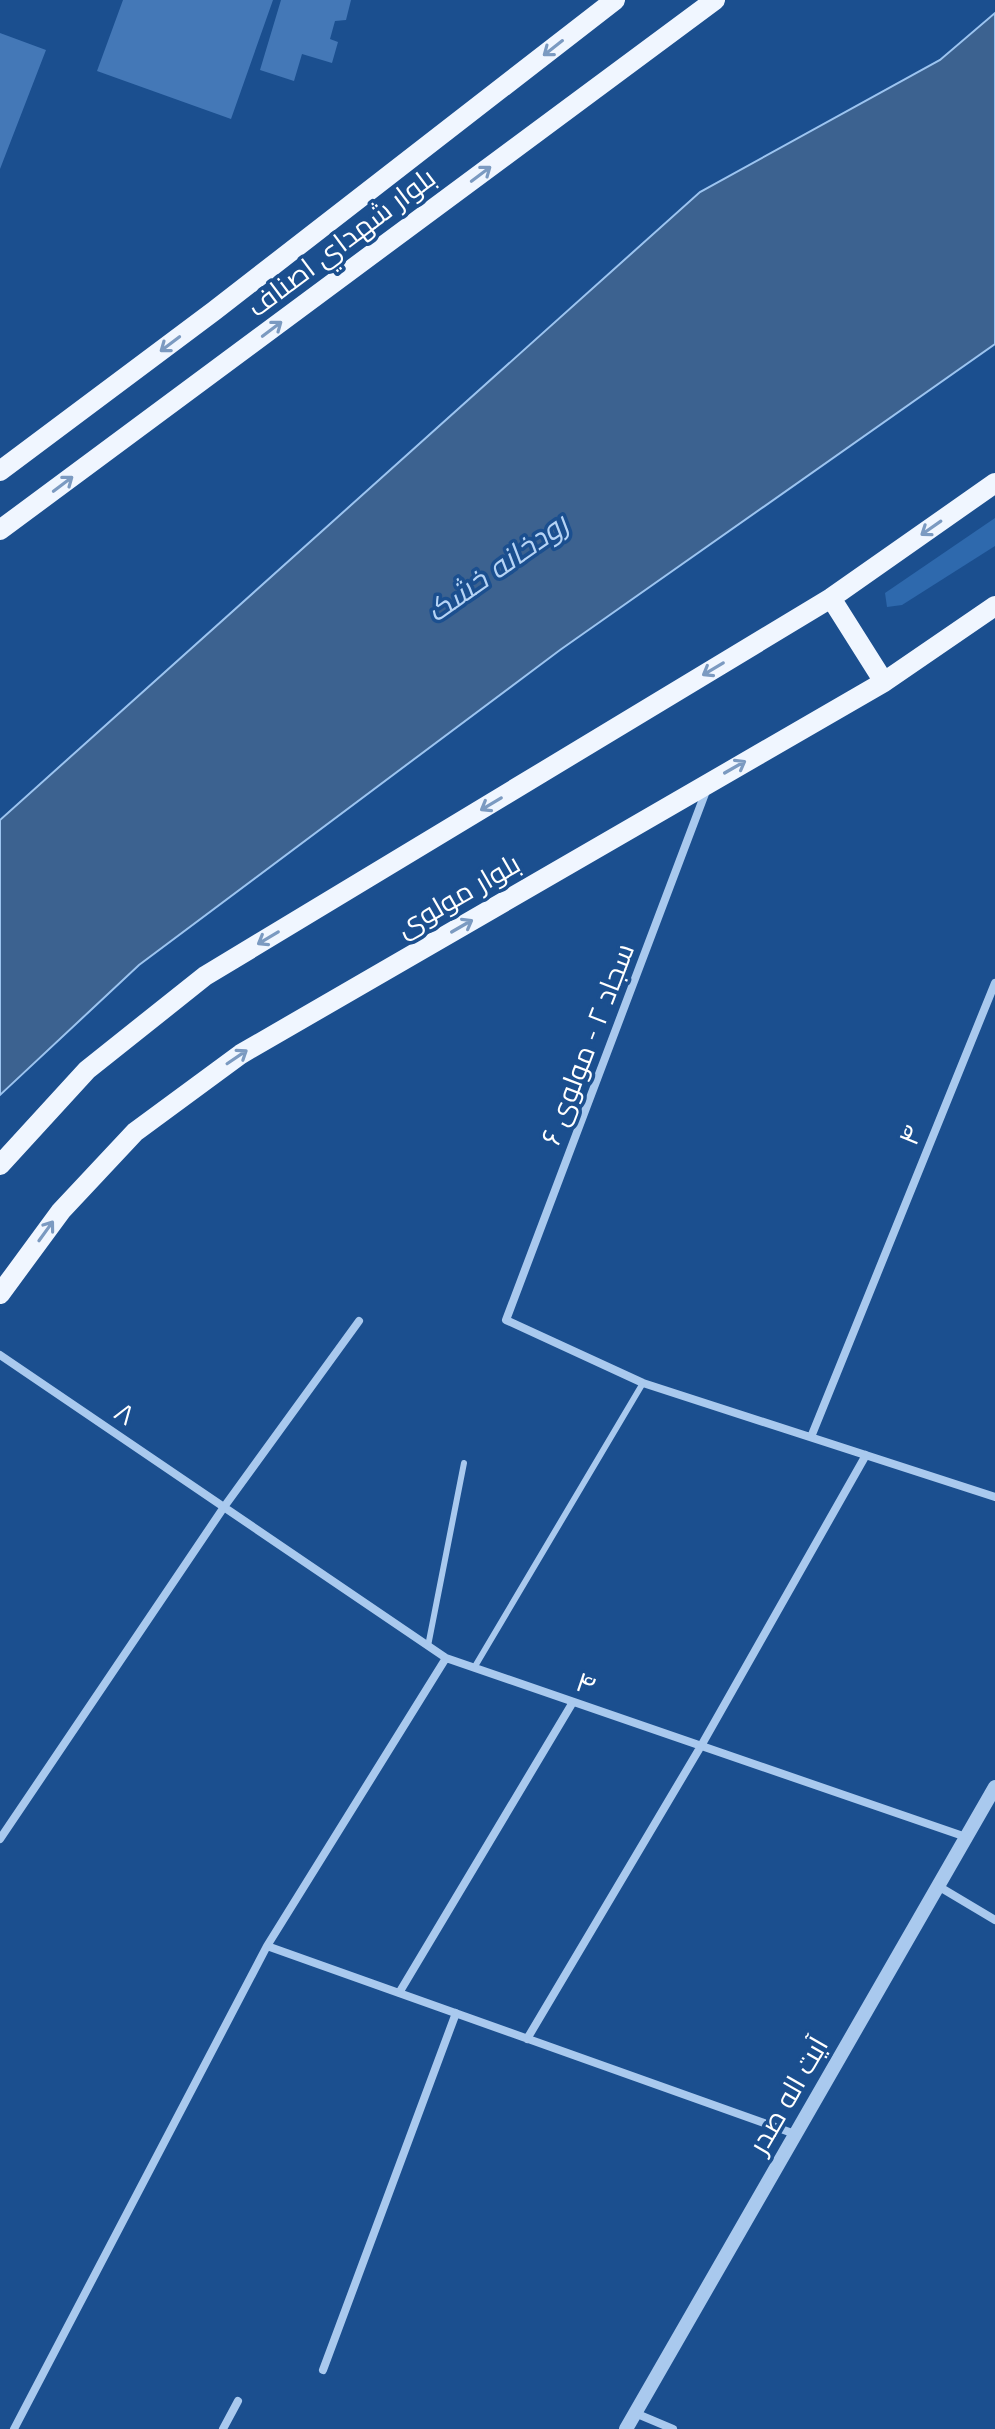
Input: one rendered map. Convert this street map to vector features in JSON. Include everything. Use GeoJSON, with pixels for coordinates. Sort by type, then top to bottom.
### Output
{"type":"FeatureCollection","features":[{"type":"Feature","properties":{"kind":"main road","name":"بلوار شهداي اصناف"},"geometry":{"type":"LineString","coordinates":[[0,471],[214,311],[615,0]]}},
{"type":"Feature","properties":{"kind":"main road","name":"بلوار شهداي اصناف"},"geometry":{"type":"LineString","coordinates":[[0,530],[715,0]]}},
{"type":"Feature","properties":{"kind":"main road"},"geometry":{"type":"LineString","coordinates":[[0,1165],[87,1070],[205,976],[831,598],[995,483]]}},
{"type":"Feature","properties":{"kind":"main road"},"geometry":{"type":"LineString","coordinates":[[831,598],[884,682]]}},
{"type":"Feature","properties":{"kind":"main road","name":"بلوار مولوی"},"geometry":{"type":"LineString","coordinates":[[0,1294],[61,1211],[135,1132],[241,1054],[884,682],[995,606]]}},
{"type":"Feature","properties":{"kind":"street","name":"سجاد ۲ - مولوی ۶"},"geometry":{"type":"LineString","coordinates":[[643,1383],[506,1320],[709,783]]}},
{"type":"Feature","properties":{"kind":"street","name":"۴"},"geometry":{"type":"LineString","coordinates":[[811,1437],[995,983]]}},
{"type":"Feature","properties":{"kind":"street"},"geometry":{"type":"LineString","coordinates":[[0,1839],[224,1507],[359,1321]]}},
{"type":"Feature","properties":{"kind":"street","name":"۸"},"geometry":{"type":"LineString","coordinates":[[0,1355],[224,1507]]}},
{"type":"Feature","properties":{"kind":"street"},"geometry":{"type":"LineString","coordinates":[[643,1383],[995,1497]]}},
{"type":"Feature","properties":{"kind":"street"},"geometry":{"type":"LineString","coordinates":[[527,2039],[701,1746],[866,1455]]}},
{"type":"Feature","properties":{"kind":"street","name":"۴"},"geometry":{"type":"LineString","coordinates":[[224,1507],[446,1658],[966,1837]]}},
{"type":"Feature","properties":{"kind":"street"},"geometry":{"type":"LineString","coordinates":[[14,2429],[267,1946],[446,1658]]}},
{"type":"Feature","properties":{"kind":"street"},"geometry":{"type":"LineString","coordinates":[[399,1993],[573,1702]]}},
{"type":"Feature","properties":{"kind":"street","name":"آیت اله صدر"},"geometry":{"type":"LineString","coordinates":[[626,2429],[995,1787]]}},
{"type":"Feature","properties":{"kind":"street"},"geometry":{"type":"LineString","coordinates":[[938,1886],[995,1920]]}},
{"type":"Feature","properties":{"kind":"street"},"geometry":{"type":"LineString","coordinates":[[267,1946],[795,2134]]}},
{"type":"Feature","properties":{"kind":"street"},"geometry":{"type":"LineString","coordinates":[[323,2370],[456,2013]]}},
{"type":"Feature","properties":{"kind":"street"},"geometry":{"type":"LineString","coordinates":[[223,2429],[238,2401]]}},
{"type":"Feature","properties":{"kind":"street"},"geometry":{"type":"LineString","coordinates":[[635,2413],[673,2429]]}},
{"type":"Feature","properties":{"kind":"lane"},"geometry":{"type":"LineString","coordinates":[[474,1668],[643,1383]]}},
{"type":"Feature","properties":{"kind":"lane"},"geometry":{"type":"LineString","coordinates":[[428,1646],[464,1463]]}},
{"type":"Feature","properties":{"kind":"shaded area"},"geometry":{"type":"Polygon","coordinates":[[[995,518],[995,546],[902,605],[887,607],[885,593],[995,518]]]}},
{"type":"Feature","properties":{"kind":"water","name":"رودخانه خشک"},"geometry":{"type":"Polygon","coordinates":[[[995,13],[995,344],[560,650],[139,965],[0,1095],[0,820],[700,192],[940,60],[995,13]]]}},
{"type":"Feature","properties":{"kind":"building"},"geometry":{"type":"Polygon","coordinates":[[[123,0],[273,0],[231,119],[97,71],[123,0]]]}},
{"type":"Feature","properties":{"kind":"building"},"geometry":{"type":"Polygon","coordinates":[[[281,0],[351,0],[346,20],[335,21],[330,39],[338,42],[332,63],[302,54],[294,81],[260,70],[281,0]]]}},
{"type":"Feature","properties":{"kind":"building"},"geometry":{"type":"Polygon","coordinates":[[[0,33],[46,50],[0,169],[0,33]]]}}]}
